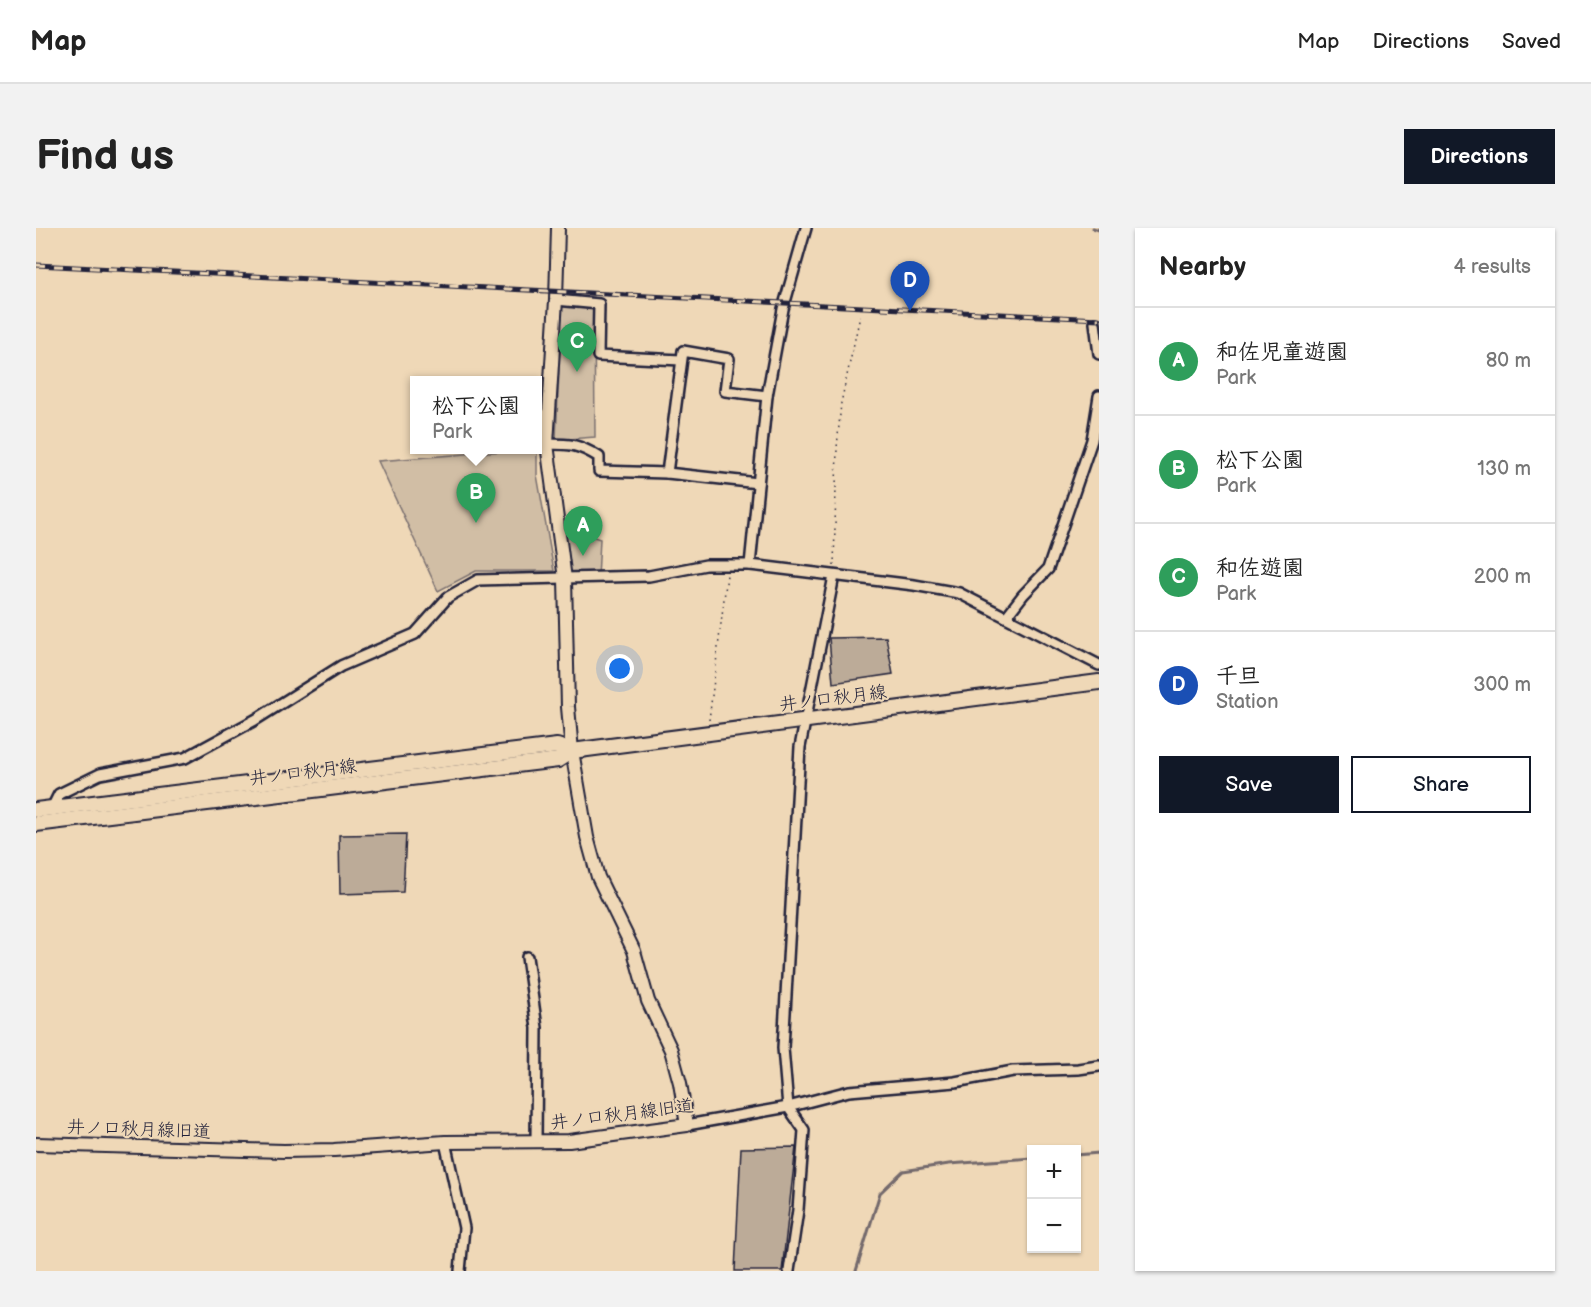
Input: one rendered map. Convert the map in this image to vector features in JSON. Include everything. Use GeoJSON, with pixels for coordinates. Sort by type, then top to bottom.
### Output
{"type":"FeatureCollection","features":[{"type":"Feature","properties":{"kind":"main road","name":"井ノ口秋月線"},"geometry":{"type":"LineString","coordinates":[[36,810],[54,814],[557,746],[572,751],[1099,682]]}},
{"type":"Feature","properties":{"kind":"main road","name":"井ノ口秋月線"},"geometry":{"type":"LineString","coordinates":[[36,824],[54,814]]}},
{"type":"Feature","properties":{"kind":"street"},"geometry":{"type":"LineString","coordinates":[[558,228],[547,444],[565,579],[568,707],[572,751],[587,837],[598,877],[634,951],[648,1001],[671,1050],[680,1083],[687,1125]]}},
{"type":"Feature","properties":{"kind":"street"},"geometry":{"type":"LineString","coordinates":[[750,565],[767,396],[783,309],[806,228]]}},
{"type":"Feature","properties":{"kind":"street"},"geometry":{"type":"LineString","coordinates":[[556,300],[599,304],[598,356],[681,360]]}},
{"type":"Feature","properties":{"kind":"street"},"geometry":{"type":"LineString","coordinates":[[1095,323],[1099,354]]}},
{"type":"Feature","properties":{"kind":"street"},"geometry":{"type":"LineString","coordinates":[[667,473],[683,351],[729,359],[725,391],[767,396]]}},
{"type":"Feature","properties":{"kind":"street"},"geometry":{"type":"LineString","coordinates":[[1006,617],[1048,569],[1092,440],[1099,396]]}},
{"type":"Feature","properties":{"kind":"street"},"geometry":{"type":"LineString","coordinates":[[547,444],[573,444],[587,450],[599,457],[599,471],[667,473],[758,483]]}},
{"type":"Feature","properties":{"kind":"street"},"geometry":{"type":"LineString","coordinates":[[54,814],[59,794],[100,774],[184,758],[255,720],[341,666],[415,634],[448,597],[478,580],[649,576],[706,565],[750,565],[914,585],[959,593],[1099,665]]}},
{"type":"Feature","properties":{"kind":"street"},"geometry":{"type":"LineString","coordinates":[[789,1271],[798,1210],[804,1130],[788,1107],[783,1048],[800,747],[834,576]]}},
{"type":"Feature","properties":{"kind":"street"},"geometry":{"type":"LineString","coordinates":[[527,957],[537,1028],[536,1142]]}},
{"type":"Feature","properties":{"kind":"street","name":"井ノ口秋月線旧道"},"geometry":{"type":"LineString","coordinates":[[36,1144],[284,1151],[446,1142],[569,1142],[687,1125],[788,1107],[849,1091],[955,1082],[1013,1071],[1099,1066]]}},
{"type":"Feature","properties":{"kind":"street"},"geometry":{"type":"LineString","coordinates":[[446,1142],[464,1228],[460,1271]]}},
{"type":"Feature","properties":{"kind":"path"},"geometry":{"type":"LineString","coordinates":[[834,576],[837,448],[841,403],[860,316]]}},
{"type":"Feature","properties":{"kind":"path"},"geometry":{"type":"LineString","coordinates":[[707,732],[728,565]]}},
{"type":"Feature","properties":{"kind":"shaded area"},"geometry":{"type":"Polygon","coordinates":[[[562,303],[594,307],[595,437],[556,440],[562,303]]]}},
{"type":"Feature","properties":{"kind":"shaded area"},"geometry":{"type":"Polygon","coordinates":[[[466,454],[537,454],[537,475],[554,571],[476,571],[438,591],[378,461],[466,454]]]}},
{"type":"Feature","properties":{"kind":"shaded area"},"geometry":{"type":"Polygon","coordinates":[[[564,527],[600,539],[598,578],[569,574],[564,527]]]}},
{"type":"Feature","properties":{"kind":"building"},"geometry":{"type":"Polygon","coordinates":[[[886,637],[893,674],[833,683],[829,638],[886,637]]]}},
{"type":"Feature","properties":{"kind":"building"},"geometry":{"type":"Polygon","coordinates":[[[406,834],[403,892],[340,894],[339,835],[406,834]]]}},
{"type":"Feature","properties":{"kind":"building"},"geometry":{"type":"Polygon","coordinates":[[[796,1147],[782,1271],[735,1271],[741,1148],[796,1147]]]}},
{"type":"Feature","properties":{"kind":"waterway"},"geometry":{"type":"LineString","coordinates":[[1093,228],[1099,230]]}},
{"type":"Feature","properties":{"kind":"waterway"},"geometry":{"type":"LineString","coordinates":[[1081,1155],[1099,1153]]}},
{"type":"Feature","properties":{"kind":"waterway"},"geometry":{"type":"LineString","coordinates":[[856,1271],[880,1193],[903,1171],[949,1164],[1027,1158]]}},
{"type":"Feature","properties":{"kind":"railway"},"geometry":{"type":"LineString","coordinates":[[36,265],[1099,319]]}},
{"type":"Feature","properties":{"kind":"place","name":"千旦"},"geometry":{"type":"Point","coordinates":[910,311]}},
{"type":"Feature","properties":{"kind":"place","name":"和佐遊園"},"geometry":{"type":"Point","coordinates":[577,372]}},
{"type":"Feature","properties":{"kind":"place","name":"松下公園"},"geometry":{"type":"Point","coordinates":[476,523]}},
{"type":"Feature","properties":{"kind":"place","name":"和佐児童遊園"},"geometry":{"type":"Point","coordinates":[583,556]}}]}
